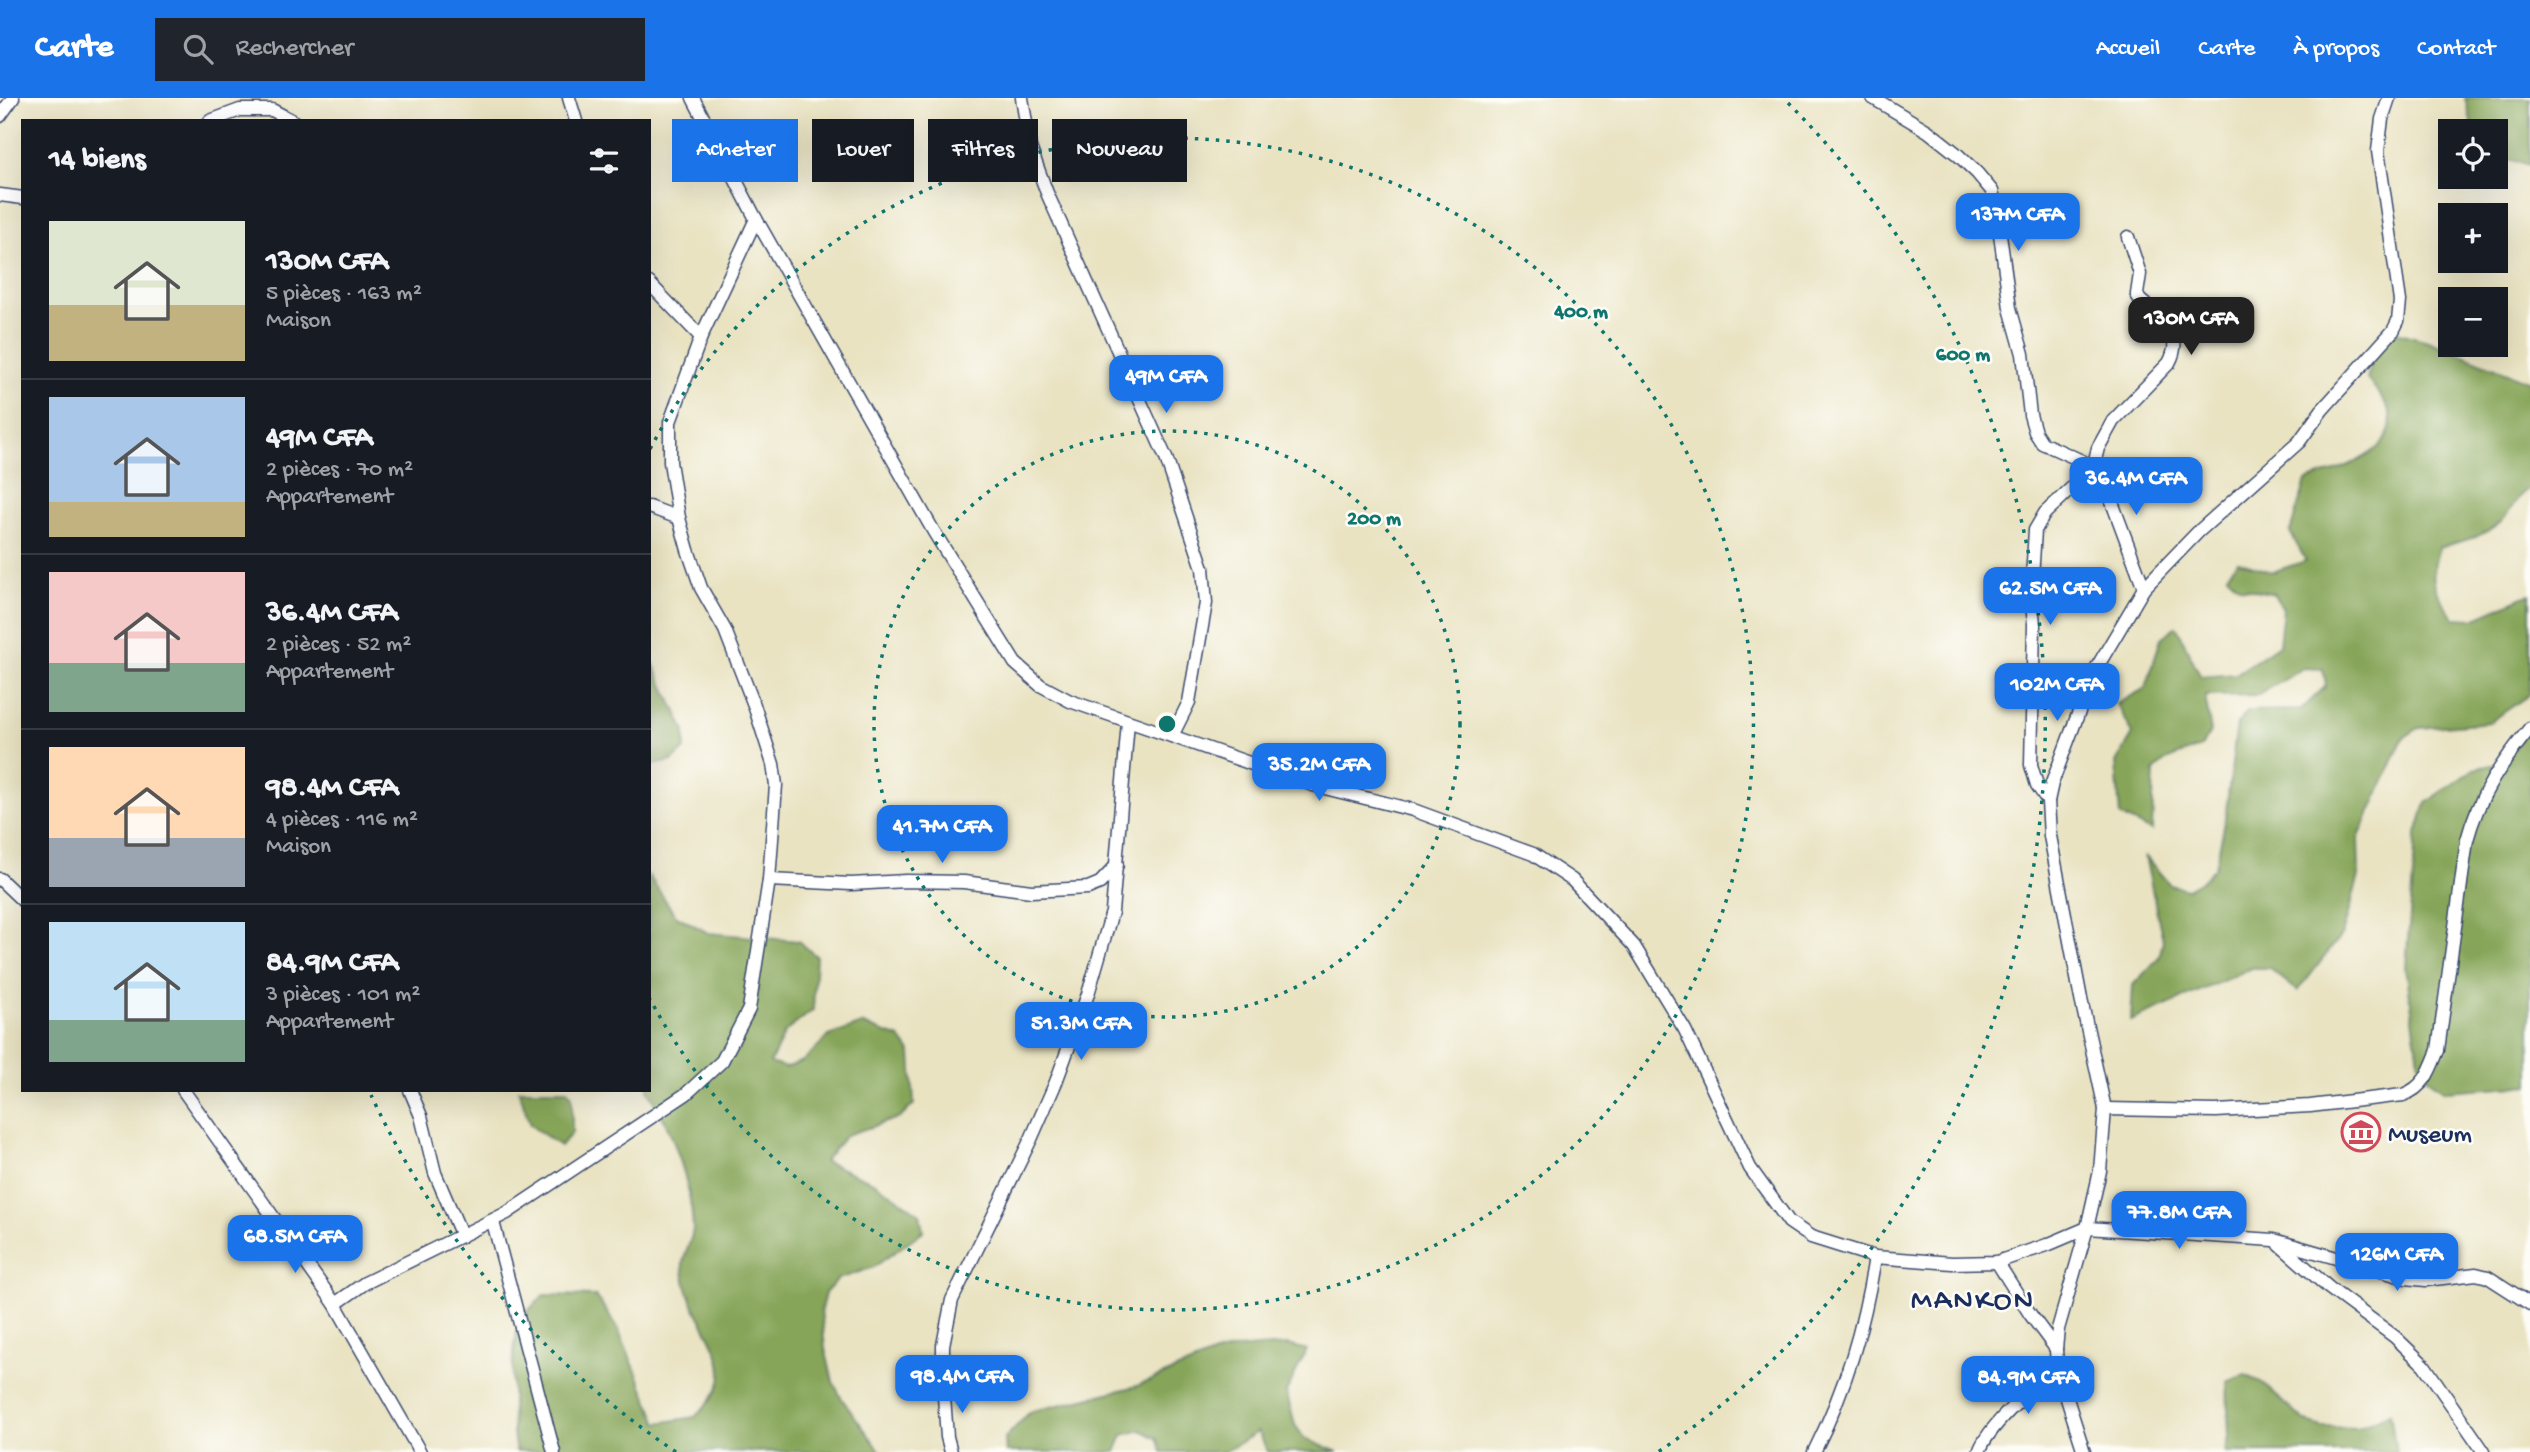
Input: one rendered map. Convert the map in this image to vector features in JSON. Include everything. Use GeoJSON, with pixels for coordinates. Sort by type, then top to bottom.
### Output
{"type":"FeatureCollection","features":[{"type":"Feature","properties":{"kind":"street"},"geometry":{"type":"LineString","coordinates":[[0,116],[13,98]]}},
{"type":"Feature","properties":{"kind":"street"},"geometry":{"type":"LineString","coordinates":[[571,98],[576,119]]}},
{"type":"Feature","properties":{"kind":"street"},"geometry":{"type":"LineString","coordinates":[[693,98],[756,219],[934,532],[1015,663],[1040,685],[1070,701],[1313,785],[1413,810],[1533,854],[1572,880],[1634,946],[1685,1030],[1750,1168],[1789,1222],[1811,1237],[1875,1257],[1952,1263],[1997,1262],[2087,1228],[2274,1240],[2406,1278],[2426,1280],[2476,1274],[2488,1277],[2530,1304]]}},
{"type":"Feature","properties":{"kind":"street"},"geometry":{"type":"LineString","coordinates":[[1023,98],[1030,147],[1047,193],[1166,458],[1203,568],[1206,603],[1189,702],[1172,736]]}},
{"type":"Feature","properties":{"kind":"street"},"geometry":{"type":"LineString","coordinates":[[1873,98],[1928,131],[1977,173],[1992,191],[2010,309],[2023,354],[2029,415],[2035,432],[2042,443],[2093,468],[2103,478],[2144,588]]}},
{"type":"Feature","properties":{"kind":"street"},"geometry":{"type":"LineString","coordinates":[[2084,1452],[2057,1367],[2056,1349],[2058,1329],[2100,1171],[2105,1109],[2050,836],[2048,801],[2052,783],[2094,672],[2144,588],[2198,532],[2299,442],[2322,410],[2393,331],[2398,321],[2400,301],[2378,151],[2382,119],[2389,98]]}},
{"type":"Feature","properties":{"kind":"street"},"geometry":{"type":"LineString","coordinates":[[215,119],[240,110],[272,110],[289,119]]}},
{"type":"Feature","properties":{"kind":"street"},"geometry":{"type":"LineString","coordinates":[[0,195],[21,198]]}},
{"type":"Feature","properties":{"kind":"street"},"geometry":{"type":"LineString","coordinates":[[335,1304],[365,1283],[493,1222],[685,1094],[722,1061],[749,1009],[769,880],[776,785],[773,764],[754,705],[725,631],[701,588],[679,518],[670,463],[670,422],[701,337],[756,219]]}},
{"type":"Feature","properties":{"kind":"street"},"geometry":{"type":"LineString","coordinates":[[2048,801],[2037,785],[2031,765],[2034,624],[2031,594],[2035,530],[2045,513],[2093,468],[2098,448],[2113,421],[2169,363],[2175,351],[2176,340],[2172,329],[2139,299],[2137,294],[2140,274],[2129,237]]}},
{"type":"Feature","properties":{"kind":"street"},"geometry":{"type":"LineString","coordinates":[[651,285],[701,337]]}},
{"type":"Feature","properties":{"kind":"street"},"geometry":{"type":"LineString","coordinates":[[651,508],[679,518]]}},
{"type":"Feature","properties":{"kind":"street"},"geometry":{"type":"LineString","coordinates":[[951,1452],[947,1437],[943,1345],[952,1300],[1031,1139],[1056,1082],[1088,994],[1112,912],[1129,722]]}},
{"type":"Feature","properties":{"kind":"street"},"geometry":{"type":"LineString","coordinates":[[2105,1109],[2216,1111],[2310,1106],[2403,1095],[2414,1091],[2427,1078],[2438,1050],[2467,840],[2475,810],[2501,763],[2530,728]]}},
{"type":"Feature","properties":{"kind":"street"},"geometry":{"type":"LineString","coordinates":[[769,880],[850,884],[964,882],[1031,891],[1088,888],[1100,883],[1118,865]]}},
{"type":"Feature","properties":{"kind":"street"},"geometry":{"type":"LineString","coordinates":[[0,879],[21,899]]}},
{"type":"Feature","properties":{"kind":"street"},"geometry":{"type":"LineString","coordinates":[[184,1092],[335,1304],[420,1452]]}},
{"type":"Feature","properties":{"kind":"street"},"geometry":{"type":"LineString","coordinates":[[411,1092],[421,1116],[435,1172],[462,1236]]}},
{"type":"Feature","properties":{"kind":"street"},"geometry":{"type":"LineString","coordinates":[[493,1222],[554,1452]]}},
{"type":"Feature","properties":{"kind":"street"},"geometry":{"type":"LineString","coordinates":[[2274,1240],[2337,1294],[2395,1337],[2424,1365],[2484,1452]]}},
{"type":"Feature","properties":{"kind":"street"},"geometry":{"type":"LineString","coordinates":[[1814,1452],[1837,1406],[1854,1354],[1875,1257]]}},
{"type":"Feature","properties":{"kind":"street"},"geometry":{"type":"LineString","coordinates":[[1997,1262],[2056,1349]]}},
{"type":"Feature","properties":{"kind":"street"},"geometry":{"type":"LineString","coordinates":[[1979,1452],[1992,1431],[2057,1367]]}},
{"type":"Feature","properties":{"kind":"green space"},"geometry":{"type":"Polygon","coordinates":[[[2465,98],[2530,98],[2530,165],[2508,159],[2508,119],[2470,119],[2465,98]]]}},
{"type":"Feature","properties":{"kind":"green space"},"geometry":{"type":"Polygon","coordinates":[[[2393,331],[2438,345],[2438,357],[2468,357],[2530,382],[2530,488],[2495,527],[2480,535],[2439,548],[2433,578],[2438,593],[2454,618],[2473,619],[2530,594],[2530,694],[2490,722],[2419,728],[2403,738],[2358,839],[2359,876],[2342,934],[2298,991],[2269,968],[2252,968],[2131,1021],[2133,985],[2159,958],[2163,941],[2145,856],[2170,885],[2187,889],[2203,880],[2215,867],[2224,827],[2237,724],[2248,711],[2301,710],[2326,686],[2323,669],[2304,668],[2258,695],[2205,696],[2211,732],[2201,747],[2168,759],[2154,771],[2152,831],[2120,816],[2116,763],[2133,734],[2117,704],[2146,688],[2161,638],[2176,626],[2201,677],[2236,674],[2279,645],[2283,609],[2275,594],[2240,587],[2227,575],[2238,561],[2272,572],[2306,561],[2290,532],[2306,481],[2365,457],[2378,447],[2387,435],[2391,422],[2387,406],[2367,379],[2372,358],[2393,331]]]}},
{"type":"Feature","properties":{"kind":"green space"},"geometry":{"type":"Polygon","coordinates":[[[651,659],[685,731],[685,749],[672,761],[651,766],[651,659]]]}},
{"type":"Feature","properties":{"kind":"green space"},"geometry":{"type":"Polygon","coordinates":[[[2530,728],[2530,1085],[2445,1091],[2427,1078],[2419,1062],[2406,967],[2416,837],[2426,803],[2474,769],[2501,763],[2530,728]]]}},
{"type":"Feature","properties":{"kind":"green space"},"geometry":{"type":"Polygon","coordinates":[[[651,879],[675,915],[708,933],[798,941],[816,956],[813,1010],[785,1032],[770,1063],[786,1068],[803,1061],[829,1036],[862,1024],[900,1038],[911,1053],[914,1104],[901,1117],[846,1135],[824,1161],[875,1183],[920,1214],[923,1231],[874,1267],[838,1279],[825,1293],[821,1310],[825,1348],[833,1382],[842,1399],[881,1452],[516,1451],[512,1388],[516,1336],[523,1317],[544,1295],[596,1296],[617,1327],[658,1423],[695,1417],[719,1386],[720,1362],[689,1295],[683,1273],[683,1263],[692,1236],[691,1210],[679,1156],[665,1121],[649,1092],[651,879]]]}},
{"type":"Feature","properties":{"kind":"green space"},"geometry":{"type":"Polygon","coordinates":[[[520,1092],[569,1092],[572,1096],[572,1133],[560,1146],[530,1125],[520,1092]]]}},
{"type":"Feature","properties":{"kind":"green space"},"geometry":{"type":"Polygon","coordinates":[[[1288,1345],[1307,1350],[1286,1392],[1295,1425],[1305,1439],[1338,1452],[1268,1452],[1258,1432],[1224,1452],[1162,1452],[1157,1438],[1141,1430],[1123,1435],[1116,1452],[1006,1452],[1005,1438],[1030,1412],[1137,1386],[1233,1349],[1288,1345]]]}},
{"type":"Feature","properties":{"kind":"green space"},"geometry":{"type":"Polygon","coordinates":[[[2245,1375],[2261,1382],[2306,1422],[2323,1427],[2358,1428],[2390,1413],[2396,1452],[2226,1452],[2229,1436],[2227,1382],[2245,1375]]]}},
{"type":"Feature","properties":{"kind":"place","name":"Museum"},"geometry":{"type":"Point","coordinates":[2361,1132]}},
{"type":"Feature","properties":{"kind":"district","name":"MANKON"},"geometry":{"type":"Point","coordinates":[1973,1298]}}]}
